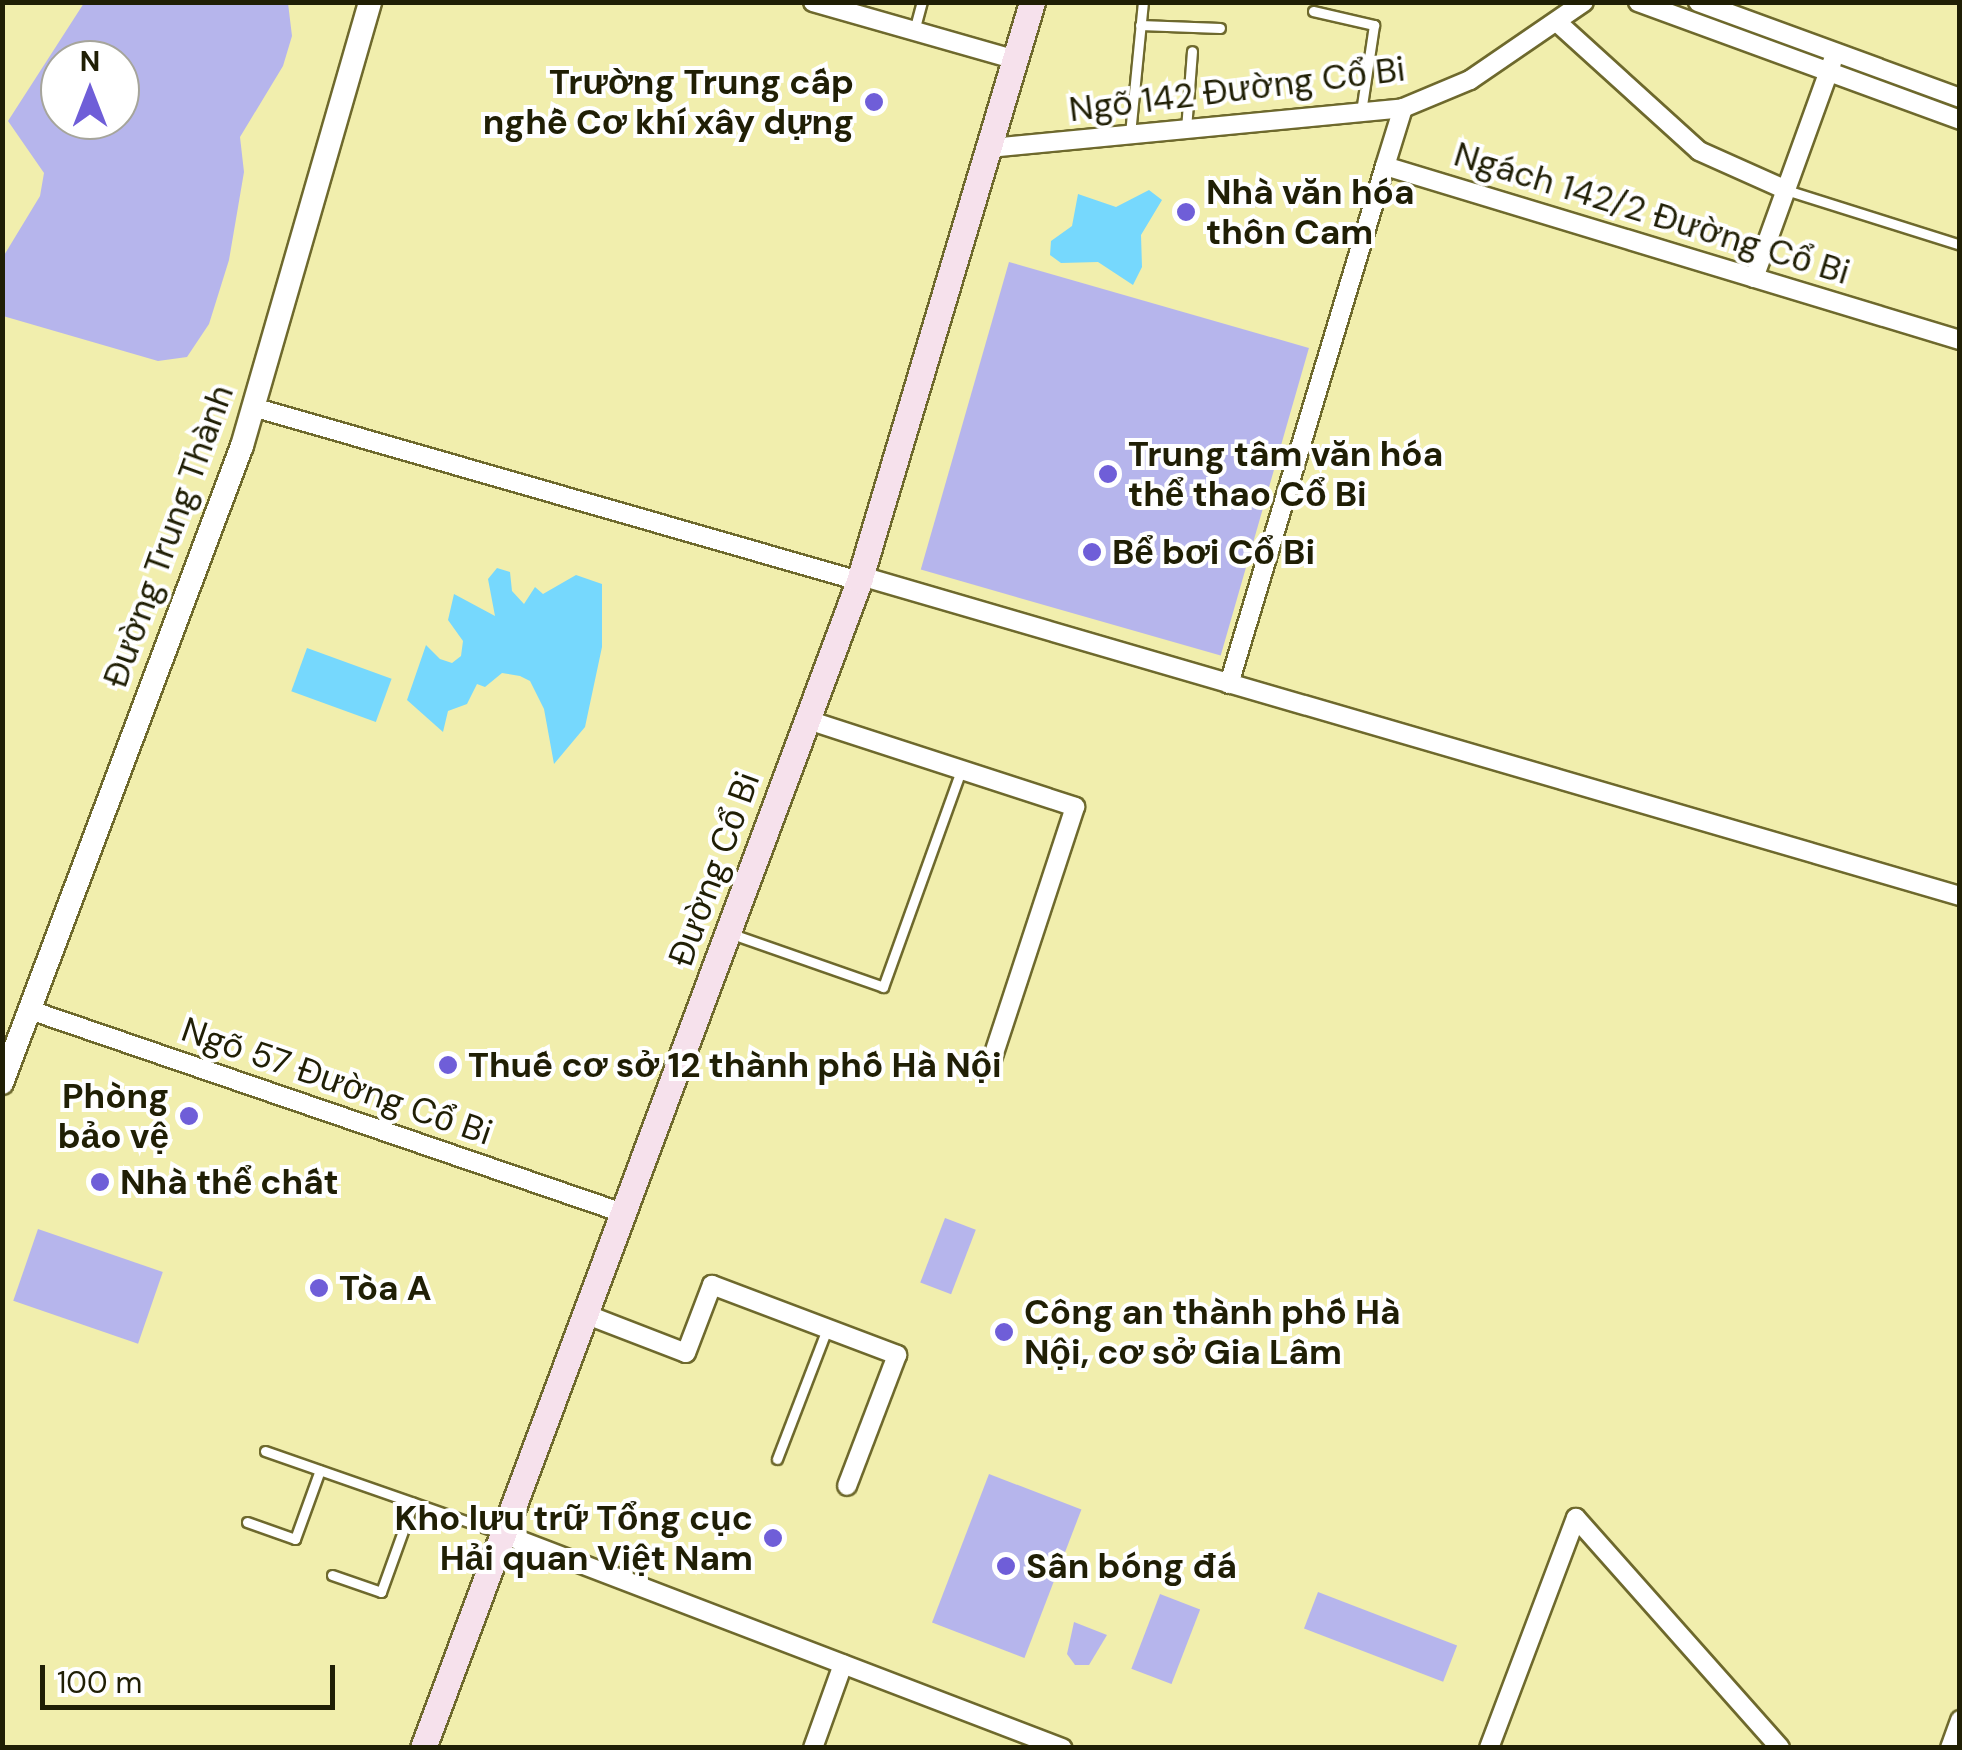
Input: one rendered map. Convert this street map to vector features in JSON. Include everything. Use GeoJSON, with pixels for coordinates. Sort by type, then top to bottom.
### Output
{"type":"FeatureCollection","features":[{"type":"Feature","properties":{"kind":"main road","name":"Đường Cổ Bi"},"geometry":{"type":"LineString","coordinates":[[423,1748],[860,579],[1032,2]]}},
{"type":"Feature","properties":{"kind":"street","name":"Đường Trung Thành"},"geometry":{"type":"LineString","coordinates":[[2,1082],[253,407],[370,2]]}},
{"type":"Feature","properties":{"kind":"street","name":"Ngõ 142 Đường Cổ Bi"},"geometry":{"type":"LineString","coordinates":[[990,148],[1403,108],[1470,80],[1584,2]]}},
{"type":"Feature","properties":{"kind":"street"},"geometry":{"type":"LineString","coordinates":[[1638,2],[1960,120]]}},
{"type":"Feature","properties":{"kind":"street"},"geometry":{"type":"LineString","coordinates":[[1698,2],[1960,98]]}},
{"type":"Feature","properties":{"kind":"street"},"geometry":{"type":"LineString","coordinates":[[816,3],[1016,60]]}},
{"type":"Feature","properties":{"kind":"street"},"geometry":{"type":"LineString","coordinates":[[1558,23],[1699,151],[1786,190]]}},
{"type":"Feature","properties":{"kind":"street"},"geometry":{"type":"LineString","coordinates":[[1754,278],[1835,53]]}},
{"type":"Feature","properties":{"kind":"street"},"geometry":{"type":"LineString","coordinates":[[1229,684],[1403,108]]}},
{"type":"Feature","properties":{"kind":"street","name":"Ngách 142/2 Đường Cổ Bi"},"geometry":{"type":"LineString","coordinates":[[1385,166],[1960,340]]}},
{"type":"Feature","properties":{"kind":"street"},"geometry":{"type":"LineString","coordinates":[[253,407],[1960,896]]}},
{"type":"Feature","properties":{"kind":"street"},"geometry":{"type":"LineString","coordinates":[[808,720],[1075,807],[992,1060]]}},
{"type":"Feature","properties":{"kind":"street","name":"Ngõ 57 Đường Cổ Bi"},"geometry":{"type":"LineString","coordinates":[[30,1010],[623,1213]]}},
{"type":"Feature","properties":{"kind":"street"},"geometry":{"type":"LineString","coordinates":[[585,1314],[686,1352],[712,1285],[897,1356],[847,1486]]}},
{"type":"Feature","properties":{"kind":"street"},"geometry":{"type":"LineString","coordinates":[[1489,1748],[1576,1518],[1780,1748]]}},
{"type":"Feature","properties":{"kind":"street"},"geometry":{"type":"LineString","coordinates":[[503,1534],[1062,1748]]}},
{"type":"Feature","properties":{"kind":"street"},"geometry":{"type":"LineString","coordinates":[[813,1748],[843,1664]]}},
{"type":"Feature","properties":{"kind":"street"},"geometry":{"type":"LineString","coordinates":[[1950,1748],[1960,1720]]}},
{"type":"Feature","properties":{"kind":"lane"},"geometry":{"type":"LineString","coordinates":[[914,31],[922,2]]}},
{"type":"Feature","properties":{"kind":"lane"},"geometry":{"type":"LineString","coordinates":[[1130,136],[1143,2]]}},
{"type":"Feature","properties":{"kind":"lane"},"geometry":{"type":"LineString","coordinates":[[1313,11],[1374,25],[1360,115]]}},
{"type":"Feature","properties":{"kind":"lane"},"geometry":{"type":"LineString","coordinates":[[1140,25],[1220,28]]}},
{"type":"Feature","properties":{"kind":"lane"},"geometry":{"type":"LineString","coordinates":[[1186,132],[1192,51]]}},
{"type":"Feature","properties":{"kind":"lane"},"geometry":{"type":"LineString","coordinates":[[1786,190],[1960,245]]}},
{"type":"Feature","properties":{"kind":"lane"},"geometry":{"type":"LineString","coordinates":[[728,932],[884,988],[961,770]]}},
{"type":"Feature","properties":{"kind":"lane"},"geometry":{"type":"LineString","coordinates":[[777,1459],[828,1329]]}},
{"type":"Feature","properties":{"kind":"lane"},"geometry":{"type":"LineString","coordinates":[[265,1451],[503,1534]]}},
{"type":"Feature","properties":{"kind":"lane"},"geometry":{"type":"LineString","coordinates":[[248,1522],[294,1539],[320,1470]]}},
{"type":"Feature","properties":{"kind":"lane"},"geometry":{"type":"LineString","coordinates":[[332,1575],[382,1592],[413,1502]]}},
{"type":"Feature","properties":{"kind":"shaded area"},"geometry":{"type":"Polygon","coordinates":[[[84,3],[288,3],[292,36],[283,66],[240,137],[244,172],[229,260],[209,324],[187,357],[158,361],[3,316],[3,257],[40,196],[44,173],[8,121],[40,71],[40,140],[140,140],[140,40],[60,40],[84,3]]]}},
{"type":"Feature","properties":{"kind":"shaded area"},"geometry":{"type":"Polygon","coordinates":[[[1149,190],[1162,200],[1141,235],[1142,267],[1133,285],[1098,262],[1061,263],[1050,255],[1051,241],[1072,226],[1078,194],[1116,207],[1149,190]]]}},
{"type":"Feature","properties":{"kind":"shaded area","name":"Trung tâm văn hóa thể thao Cổ Bi"},"geometry":{"type":"Polygon","coordinates":[[[1009,262],[1309,348],[1221,656],[921,570],[1009,262]]]}},
{"type":"Feature","properties":{"kind":"shaded area"},"geometry":{"type":"Polygon","coordinates":[[[497,568],[510,572],[512,591],[524,604],[535,587],[543,594],[576,575],[602,584],[602,647],[585,727],[554,764],[544,709],[530,681],[520,676],[502,673],[485,687],[477,684],[467,704],[448,711],[443,732],[407,700],[426,645],[440,659],[452,663],[461,656],[463,641],[448,620],[454,594],[495,616],[488,579],[497,568]]]}},
{"type":"Feature","properties":{"kind":"shaded area"},"geometry":{"type":"Polygon","coordinates":[[[307,648],[392,679],[376,722],[291,691],[307,648]]]}},
{"type":"Feature","properties":{"kind":"shaded area"},"geometry":{"type":"Polygon","coordinates":[[[945,1218],[976,1230],[951,1294],[920,1282],[945,1218]]]}},
{"type":"Feature","properties":{"kind":"shaded area"},"geometry":{"type":"Polygon","coordinates":[[[38,1229],[163,1272],[138,1344],[13,1301],[38,1229]]]}},
{"type":"Feature","properties":{"kind":"shaded area","name":"Sân bóng đá"},"geometry":{"type":"Polygon","coordinates":[[[989,1474],[1081,1509],[1024,1658],[932,1622],[989,1474]]]}},
{"type":"Feature","properties":{"kind":"shaded area"},"geometry":{"type":"Polygon","coordinates":[[[1318,1592],[1457,1645],[1443,1682],[1304,1628],[1318,1592]]]}},
{"type":"Feature","properties":{"kind":"shaded area"},"geometry":{"type":"Polygon","coordinates":[[[1160,1594],[1200,1609],[1171,1684],[1131,1669],[1160,1594]]]}},
{"type":"Feature","properties":{"kind":"shaded area"},"geometry":{"type":"Polygon","coordinates":[[[1074,1622],[1107,1635],[1089,1665],[1075,1665],[1067,1654],[1074,1622]]]}},
{"type":"Feature","properties":{"kind":"place","name":"Trường Trung cấp nghề Cơ khí xây dựng"},"geometry":{"type":"Point","coordinates":[874,102]}},
{"type":"Feature","properties":{"kind":"place","name":"Nhà văn hóa thôn Cam"},"geometry":{"type":"Point","coordinates":[1186,212]}},
{"type":"Feature","properties":{"kind":"place","name":"Trung tâm văn hóa thể thao Cổ Bi"},"geometry":{"type":"Point","coordinates":[1108,474]}},
{"type":"Feature","properties":{"kind":"place","name":"Bể bơi Cổ Bi"},"geometry":{"type":"Point","coordinates":[1092,552]}},
{"type":"Feature","properties":{"kind":"place","name":"Thuế cơ sở 12 thành phố Hà Nội"},"geometry":{"type":"Point","coordinates":[448,1065]}},
{"type":"Feature","properties":{"kind":"place","name":"Phòng bảo vệ"},"geometry":{"type":"Point","coordinates":[189,1116]}},
{"type":"Feature","properties":{"kind":"place","name":"Nhà thể chất"},"geometry":{"type":"Point","coordinates":[100,1182]}},
{"type":"Feature","properties":{"kind":"place","name":"Tòa A"},"geometry":{"type":"Point","coordinates":[319,1288]}},
{"type":"Feature","properties":{"kind":"place","name":"Công an thành phố Hà Nội, cơ sở Gia Lâm"},"geometry":{"type":"Point","coordinates":[1004,1332]}},
{"type":"Feature","properties":{"kind":"place","name":"Kho lưu trữ Tổng cục Hải quan Việt Nam"},"geometry":{"type":"Point","coordinates":[773,1538]}},
{"type":"Feature","properties":{"kind":"place","name":"Sân bóng đá"},"geometry":{"type":"Point","coordinates":[1006,1566]}}]}
